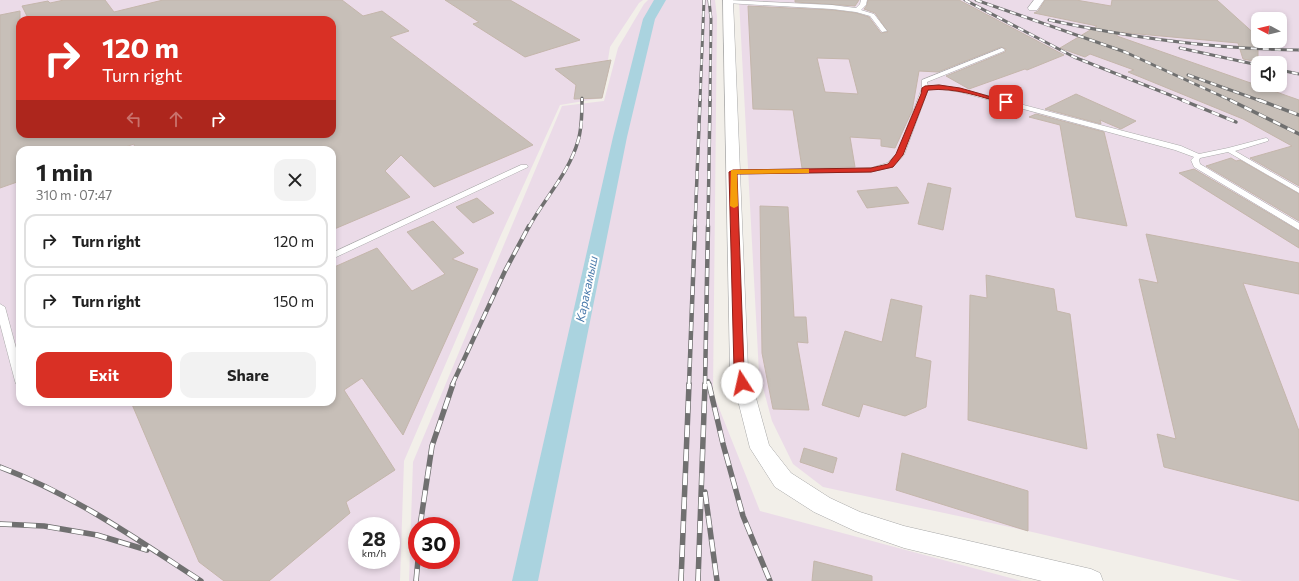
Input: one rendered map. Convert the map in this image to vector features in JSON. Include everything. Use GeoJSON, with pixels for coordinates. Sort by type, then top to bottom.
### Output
{"type":"FeatureCollection","features":[{"type":"Feature","properties":{"kind":"street"},"geometry":{"type":"LineString","coordinates":[[728,1],[739,369],[760,448],[783,480],[822,505],[855,521],[904,537],[1091,581]]}},
{"type":"Feature","properties":{"kind":"lane"},"geometry":{"type":"LineString","coordinates":[[857,10],[863,5],[864,0]]}},
{"type":"Feature","properties":{"kind":"lane"},"geometry":{"type":"LineString","coordinates":[[728,1],[832,7],[857,10],[872,15],[884,32]]}},
{"type":"Feature","properties":{"kind":"lane"},"geometry":{"type":"LineString","coordinates":[[733,172],[871,170],[890,165],[900,155],[925,94],[924,81],[1002,50]]}},
{"type":"Feature","properties":{"kind":"lane"},"geometry":{"type":"LineString","coordinates":[[925,88],[939,87],[960,90],[1178,148],[1198,156],[1229,150],[1266,140]]}},
{"type":"Feature","properties":{"kind":"lane"},"geometry":{"type":"LineString","coordinates":[[1229,150],[1299,191]]}},
{"type":"Feature","properties":{"kind":"lane"},"geometry":{"type":"LineString","coordinates":[[1198,156],[1195,160],[1197,166],[1299,227]]}},
{"type":"Feature","properties":{"kind":"lane"},"geometry":{"type":"LineString","coordinates":[[336,254],[524,167]]}},
{"type":"Feature","properties":{"kind":"lane"},"geometry":{"type":"LineString","coordinates":[[0,307],[16,366]]}},
{"type":"Feature","properties":{"kind":"shaded area"},"geometry":{"type":"Polygon","coordinates":[[[0,0],[643,0],[639,3],[610,47],[602,98],[560,105],[500,237],[404,461],[400,581],[0,581],[0,0]]]}},
{"type":"Feature","properties":{"kind":"shaded area"},"geometry":{"type":"Polygon","coordinates":[[[648,0],[715,0],[717,17],[713,393],[760,511],[1022,581],[409,581],[409,569],[460,569],[460,517],[411,517],[413,462],[562,106],[604,101],[618,48],[644,4],[648,0]]]}},
{"type":"Feature","properties":{"kind":"shaded area"},"geometry":{"type":"Polygon","coordinates":[[[739,0],[1299,0],[1299,581],[1242,581],[1028,531],[823,487],[793,464],[772,421],[759,373],[739,0]]]}},
{"type":"Feature","properties":{"kind":"building"},"geometry":{"type":"Polygon","coordinates":[[[64,0],[105,0],[114,12],[163,0],[342,0],[363,16],[382,11],[409,31],[390,37],[533,145],[434,187],[401,155],[385,171],[410,197],[336,228],[336,146],[134,146],[134,144],[128,146],[16,146],[16,182],[0,188],[0,15],[20,11],[20,16],[16,16],[16,138],[336,138],[336,16],[27,16],[22,6],[48,1],[50,3],[64,0]]]}},
{"type":"Feature","properties":{"kind":"building"},"geometry":{"type":"Polygon","coordinates":[[[445,0],[510,0],[580,40],[525,57],[473,24],[479,22],[445,0]]]}},
{"type":"Feature","properties":{"kind":"building"},"geometry":{"type":"Polygon","coordinates":[[[795,0],[859,0],[855,6],[795,2],[795,0]]]}},
{"type":"Feature","properties":{"kind":"building"},"geometry":{"type":"Polygon","coordinates":[[[868,0],[959,0],[1064,55],[1027,70],[1025,69],[969,89],[946,76],[1005,52],[1006,49],[1001,47],[938,72],[919,71],[912,111],[895,148],[881,146],[881,139],[850,137],[855,167],[802,168],[793,110],[753,109],[748,6],[832,10],[856,13],[869,17],[881,33],[888,32],[875,13],[864,9],[868,0]],[[817,58],[825,92],[858,94],[849,59],[817,58]]]}},
{"type":"Feature","properties":{"kind":"building"},"geometry":{"type":"Polygon","coordinates":[[[1045,0],[1076,0],[1111,6],[1112,0],[1217,0],[1251,31],[1251,48],[1258,48],[1258,56],[1251,56],[1251,61],[1243,59],[1238,43],[1117,32],[1117,36],[1251,83],[1251,92],[1276,92],[1299,100],[1299,186],[1250,158],[1292,146],[1243,119],[1128,72],[1134,70],[1090,54],[1085,57],[1060,48],[1097,26],[1034,13],[1038,11],[1045,0]]]}},
{"type":"Feature","properties":{"kind":"building"},"geometry":{"type":"Polygon","coordinates":[[[611,60],[602,98],[574,99],[576,85],[555,69],[611,60]]]}},
{"type":"Feature","properties":{"kind":"building"},"geometry":{"type":"Polygon","coordinates":[[[1076,94],[1136,121],[1121,129],[1100,120],[1101,124],[1045,109],[1076,94]]]}},
{"type":"Feature","properties":{"kind":"building"},"geometry":{"type":"Polygon","coordinates":[[[1036,114],[1104,132],[1127,226],[1076,217],[1060,125],[1029,117],[1036,114]]]}},
{"type":"Feature","properties":{"kind":"building"},"geometry":{"type":"Polygon","coordinates":[[[1231,158],[1236,161],[1240,160],[1299,194],[1299,221],[1206,166],[1231,158]]]}},
{"type":"Feature","properties":{"kind":"building"},"geometry":{"type":"Polygon","coordinates":[[[1194,169],[1299,231],[1299,248],[1179,173],[1194,169]]]}},
{"type":"Feature","properties":{"kind":"building"},"geometry":{"type":"Polygon","coordinates":[[[928,183],[951,188],[943,230],[918,224],[928,183]]]}},
{"type":"Feature","properties":{"kind":"building"},"geometry":{"type":"Polygon","coordinates":[[[897,187],[909,203],[867,208],[857,191],[897,187]]]}},
{"type":"Feature","properties":{"kind":"building"},"geometry":{"type":"Polygon","coordinates":[[[477,198],[494,213],[473,223],[456,207],[477,198]]]}},
{"type":"Feature","properties":{"kind":"building"},"geometry":{"type":"Polygon","coordinates":[[[760,206],[788,207],[794,317],[806,317],[808,343],[797,342],[809,410],[773,409],[762,353],[760,206]]]}},
{"type":"Feature","properties":{"kind":"building"},"geometry":{"type":"Polygon","coordinates":[[[433,221],[464,253],[452,259],[478,269],[403,435],[362,378],[344,390],[395,470],[346,502],[350,513],[269,581],[224,581],[199,562],[133,406],[336,406],[336,266],[377,248],[412,291],[445,274],[407,232],[433,221]]]}},
{"type":"Feature","properties":{"kind":"building"},"geometry":{"type":"Polygon","coordinates":[[[1146,234],[1299,263],[1299,294],[1243,283],[1299,431],[1299,501],[1164,467],[1157,434],[1176,439],[1139,279],[1158,283],[1146,234]]]}},
{"type":"Feature","properties":{"kind":"building"},"geometry":{"type":"Polygon","coordinates":[[[986,275],[1054,289],[1057,311],[1070,314],[1087,449],[968,420],[970,295],[987,298],[986,275]]]}},
{"type":"Feature","properties":{"kind":"building"},"geometry":{"type":"Polygon","coordinates":[[[891,299],[922,306],[915,357],[931,361],[926,407],[905,416],[863,404],[859,417],[822,405],[845,331],[882,342],[891,299]]]}},
{"type":"Feature","properties":{"kind":"building"},"geometry":{"type":"Polygon","coordinates":[[[804,448],[837,458],[833,473],[800,462],[804,448]]]}},
{"type":"Feature","properties":{"kind":"building"},"geometry":{"type":"Polygon","coordinates":[[[902,453],[1028,491],[1028,531],[896,490],[902,453]]]}},
{"type":"Feature","properties":{"kind":"building"},"geometry":{"type":"Polygon","coordinates":[[[814,561],[872,576],[872,581],[812,581],[814,561]]]}},
{"type":"Feature","properties":{"kind":"waterway","name":"Каракамыш"},"geometry":{"type":"LineString","coordinates":[[525,581],[620,137],[649,19],[660,0]]}},
{"type":"Feature","properties":{"kind":"railway"},"geometry":{"type":"LineString","coordinates":[[700,101],[704,0]]}},
{"type":"Feature","properties":{"kind":"railway"},"geometry":{"type":"LineString","coordinates":[[709,0],[711,19],[710,101]]}},
{"type":"Feature","properties":{"kind":"railway"},"geometry":{"type":"LineString","coordinates":[[965,0],[1074,57],[1185,101]]}},
{"type":"Feature","properties":{"kind":"railway"},"geometry":{"type":"LineString","coordinates":[[976,0],[1125,52],[1232,101]]}},
{"type":"Feature","properties":{"kind":"railway"},"geometry":{"type":"LineString","coordinates":[[1049,20],[1111,32],[1204,45],[1299,50]]}},
{"type":"Feature","properties":{"kind":"railway"},"geometry":{"type":"LineString","coordinates":[[1180,48],[1251,63]]}},
{"type":"Feature","properties":{"kind":"railway"},"geometry":{"type":"LineString","coordinates":[[1287,71],[1299,74]]}},
{"type":"Feature","properties":{"kind":"railway"},"geometry":{"type":"LineString","coordinates":[[1188,75],[1261,101]]}},
{"type":"Feature","properties":{"kind":"railway"},"geometry":{"type":"LineString","coordinates":[[529,227],[569,164],[574,153],[580,131],[582,98]]}},
{"type":"Feature","properties":{"kind":"railway"},"geometry":{"type":"LineString","coordinates":[[695,227],[700,100]]}},
{"type":"Feature","properties":{"kind":"railway"},"geometry":{"type":"LineString","coordinates":[[708,227],[710,100]]}},
{"type":"Feature","properties":{"kind":"railway"},"geometry":{"type":"LineString","coordinates":[[1182,100],[1236,122]]}},
{"type":"Feature","properties":{"kind":"railway"},"geometry":{"type":"LineString","coordinates":[[1230,100],[1299,134]]}},
{"type":"Feature","properties":{"kind":"railway"},"geometry":{"type":"LineString","coordinates":[[1259,100],[1299,115]]}},
{"type":"Feature","properties":{"kind":"railway"},"geometry":{"type":"LineString","coordinates":[[452,385],[505,271],[529,226]]}},
{"type":"Feature","properties":{"kind":"railway"},"geometry":{"type":"LineString","coordinates":[[689,385],[695,226]]}},
{"type":"Feature","properties":{"kind":"railway"},"geometry":{"type":"LineString","coordinates":[[705,385],[708,226]]}},
{"type":"Feature","properties":{"kind":"railway"},"geometry":{"type":"LineString","coordinates":[[708,381],[709,385]]}},
{"type":"Feature","properties":{"kind":"railway"},"geometry":{"type":"LineString","coordinates":[[421,517],[432,446],[453,384]]}},
{"type":"Feature","properties":{"kind":"railway"},"geometry":{"type":"LineString","coordinates":[[681,581],[689,384]]}},
{"type":"Feature","properties":{"kind":"railway"},"geometry":{"type":"LineString","coordinates":[[698,581],[705,384]]}},
{"type":"Feature","properties":{"kind":"railway"},"geometry":{"type":"LineString","coordinates":[[709,384],[723,444],[743,516],[770,581]]}},
{"type":"Feature","properties":{"kind":"railway"},"geometry":{"type":"LineString","coordinates":[[0,467],[27,478],[104,518],[201,581]]}},
{"type":"Feature","properties":{"kind":"railway"},"geometry":{"type":"LineString","coordinates":[[705,492],[717,581]]}},
{"type":"Feature","properties":{"kind":"railway"},"geometry":{"type":"LineString","coordinates":[[0,524],[44,526],[97,535],[147,550]]}},
{"type":"Feature","properties":{"kind":"railway"},"geometry":{"type":"LineString","coordinates":[[416,581],[417,569]]}},
{"type":"Feature","properties":{"kind":"slow traffic"},"geometry":{"type":"LineString","coordinates":[[734,206],[733,172],[807,171]]}},
{"type":"Feature","properties":{"kind":"route"},"geometry":{"type":"LineString","coordinates":[[742,383],[739,369],[733,172],[871,170],[890,165],[900,155],[925,94],[925,88],[939,87],[960,90],[1006,102]]}}]}
